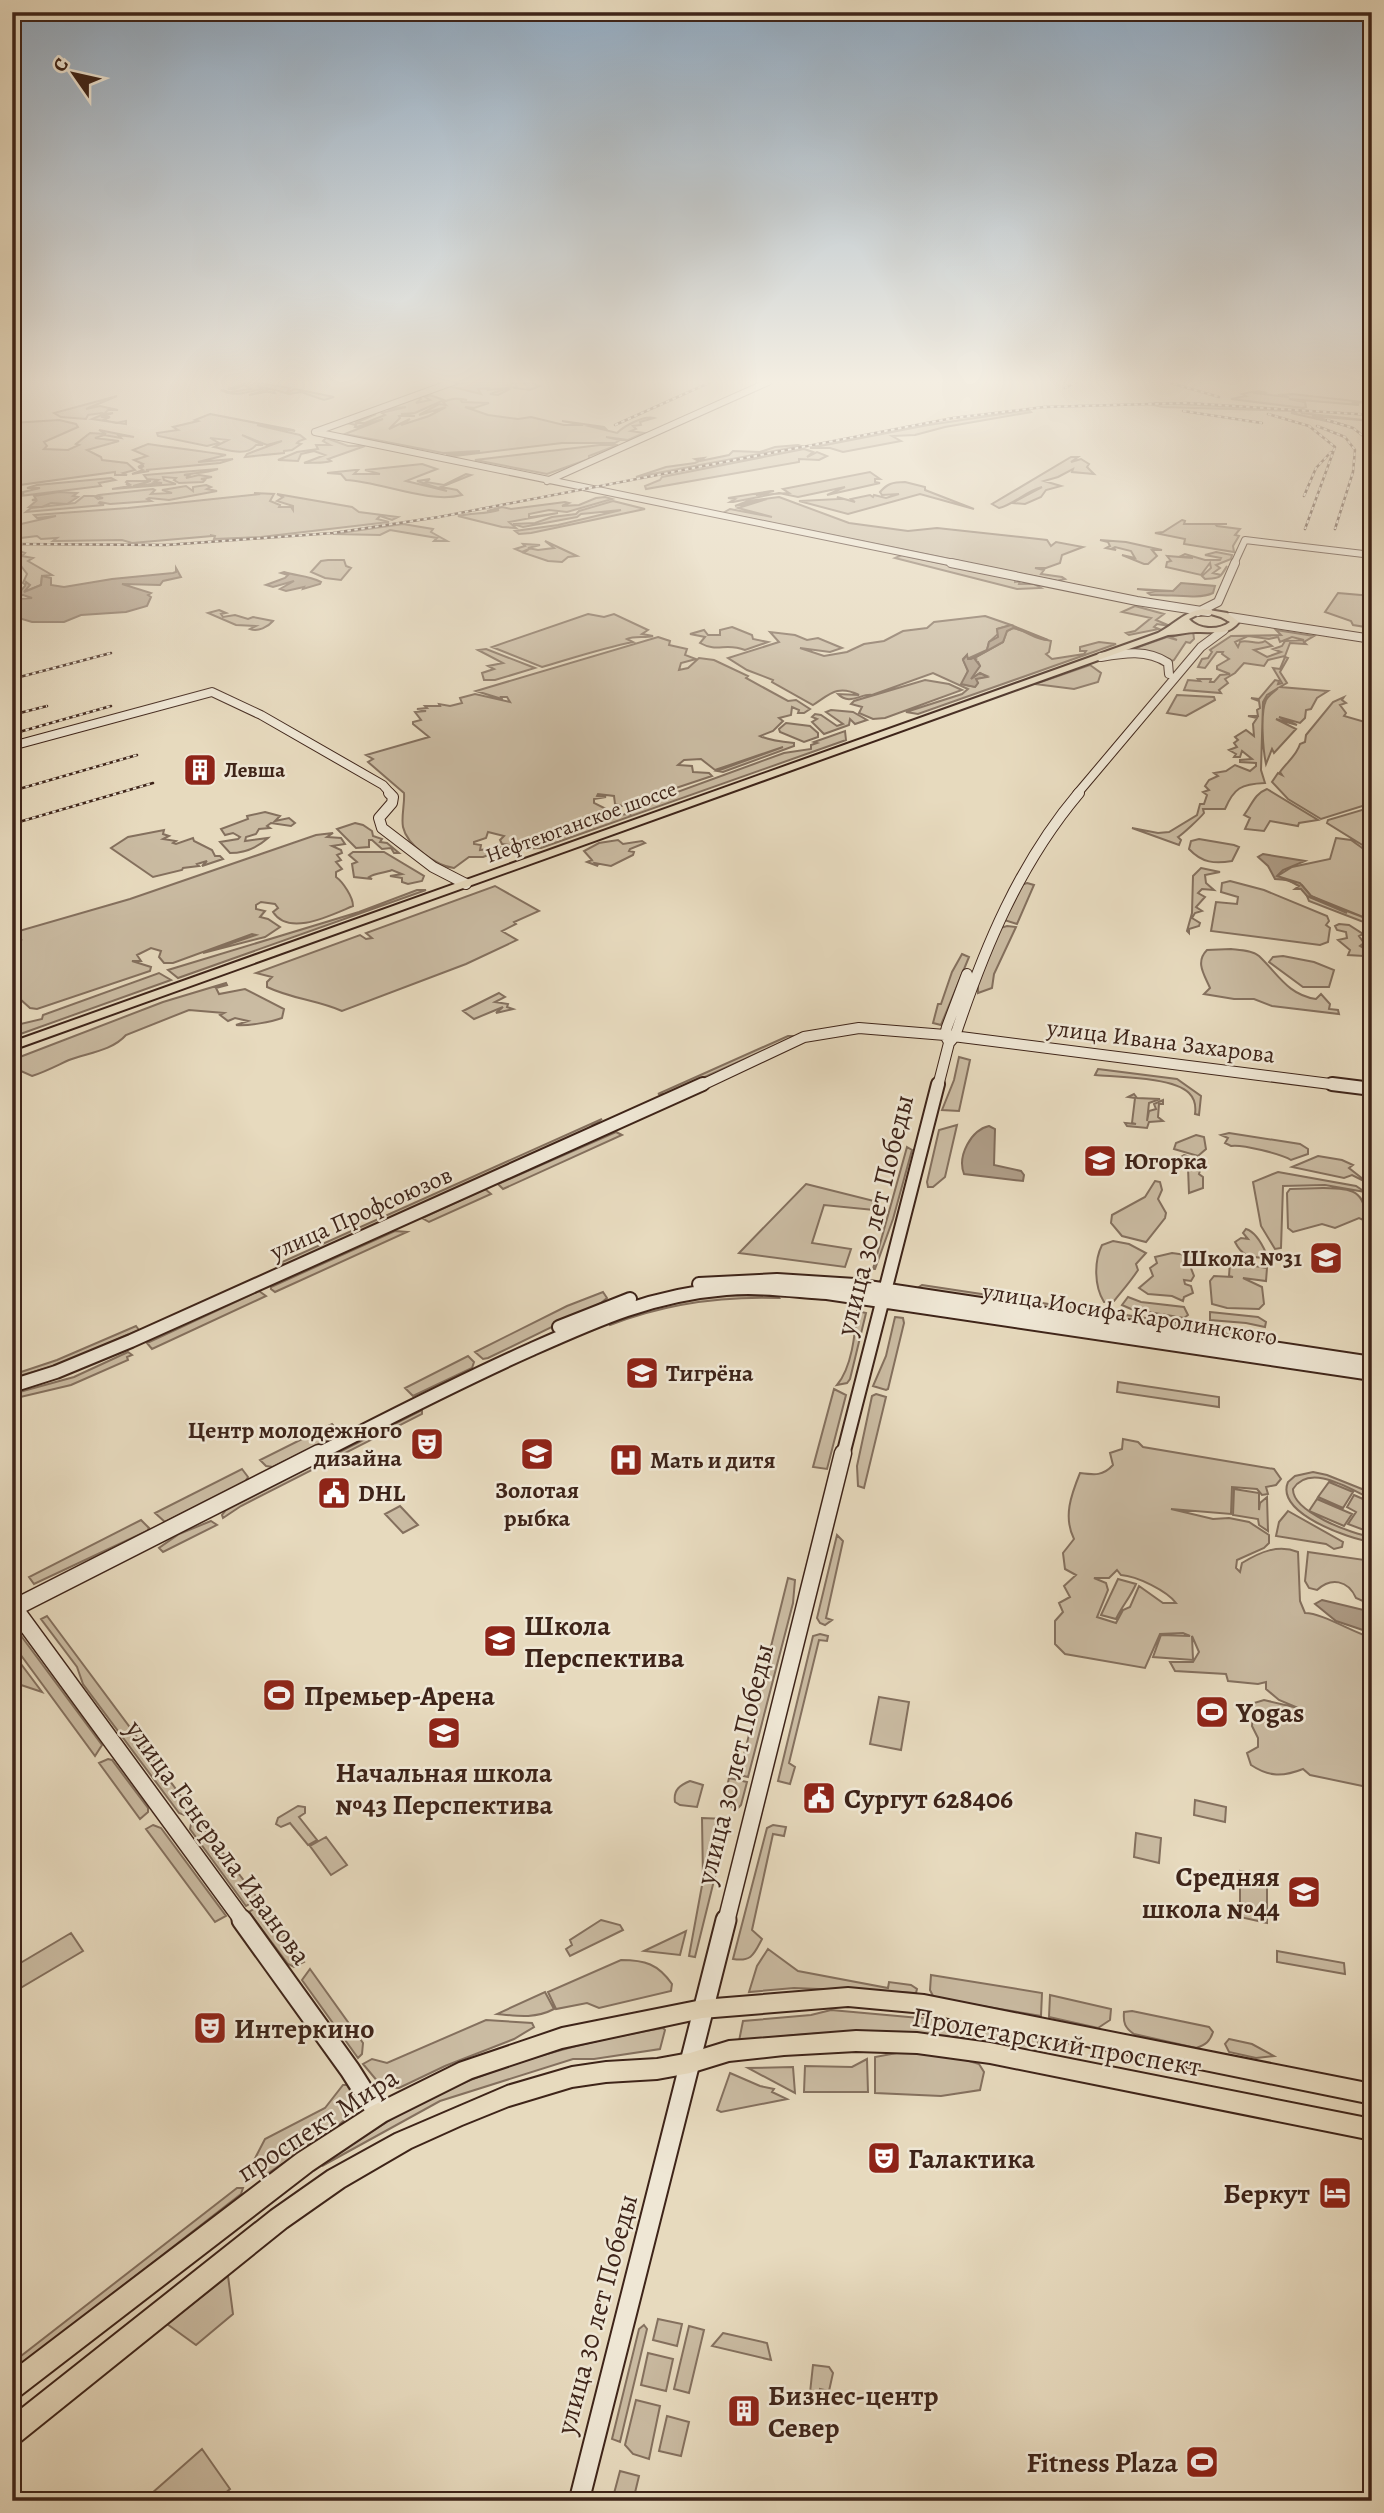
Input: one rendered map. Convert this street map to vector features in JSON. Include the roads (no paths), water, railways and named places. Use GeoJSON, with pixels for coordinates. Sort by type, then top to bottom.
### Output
{"type":"FeatureCollection","features":[{"type":"Feature","properties":{"kind":"main road"},"geometry":{"type":"LineString","coordinates":[[637,499],[1137,601],[1283,627],[1372,639]]}},
{"type":"Feature","properties":{"kind":"main road"},"geometry":{"type":"LineString","coordinates":[[1226,629],[1235,622],[1219,609],[1218,602],[1245,540],[1372,555]]}},
{"type":"Feature","properties":{"kind":"main road"},"geometry":{"type":"LineString","coordinates":[[1137,601],[1191,624],[1226,629],[1283,627]]}},
{"type":"Feature","properties":{"kind":"main road"},"geometry":{"type":"LineString","coordinates":[[1162,635],[1191,624],[1201,612],[1218,602]]}},
{"type":"Feature","properties":{"kind":"main road"},"geometry":{"type":"LineString","coordinates":[[1162,635],[1191,624]]}},
{"type":"Feature","properties":{"kind":"main road","name":"улица 30 лет Победы"},"geometry":{"type":"LineString","coordinates":[[579,2501],[702,2009],[747,1845],[883,1295],[975,953],[997,905],[1023,860],[1059,808],[1200,638],[1191,624]]}},
{"type":"Feature","properties":{"kind":"main road","name":"улица 30 лет Победы"},"geometry":{"type":"LineString","coordinates":[[950,1038],[997,923],[1018,880],[1047,834],[1070,802],[1201,647],[1226,629]]}},
{"type":"Feature","properties":{"kind":"main road","name":"Нефтеюганское шоссе"},"geometry":{"type":"LineString","coordinates":[[12,1046],[1162,635]]}},
{"type":"Feature","properties":{"kind":"main road"},"geometry":{"type":"LineString","coordinates":[[1101,657],[1136,653],[1158,657],[1168,663],[1169,674]]}},
{"type":"Feature","properties":{"kind":"main road"},"geometry":{"type":"LineString","coordinates":[[12,746],[212,692],[261,715],[383,785],[393,797],[392,803],[379,818],[382,828],[433,867],[467,884]]}},
{"type":"Feature","properties":{"kind":"main road","name":"улица Профсоюзов"},"geometry":{"type":"LineString","coordinates":[[12,1386],[56,1372],[131,1341],[726,1074],[801,1045],[836,1036],[950,1038]]}},
{"type":"Feature","properties":{"kind":"main road","name":"улица Ивана Захарова"},"geometry":{"type":"LineString","coordinates":[[950,1038],[1372,1089]]}},
{"type":"Feature","properties":{"kind":"main road","name":"улица Ивана Захарова"},"geometry":{"type":"LineString","coordinates":[[950,1038],[1372,1095]]}},
{"type":"Feature","properties":{"kind":"main road"},"geometry":{"type":"LineString","coordinates":[[13,1608],[592,1312],[667,1289],[716,1281],[802,1281],[883,1295]]}},
{"type":"Feature","properties":{"kind":"main road","name":"улица Иосифа Каролинского"},"geometry":{"type":"LineString","coordinates":[[883,1295],[1372,1363]]}},
{"type":"Feature","properties":{"kind":"main road","name":"улица Иосифа Каролинского"},"geometry":{"type":"LineString","coordinates":[[883,1295],[1372,1374]]}},
{"type":"Feature","properties":{"kind":"main road","name":"улица Генерала Иванова"},"geometry":{"type":"LineString","coordinates":[[13,1608],[293,1990],[350,2070],[377,2114]]}},
{"type":"Feature","properties":{"kind":"main road","name":"Пролетарский проспект"},"geometry":{"type":"LineString","coordinates":[[702,2009],[848,1997],[924,2004],[1372,2094]]}},
{"type":"Feature","properties":{"kind":"main road","name":"проспект Мира"},"geometry":{"type":"LineString","coordinates":[[12,2386],[260,2195],[377,2114],[467,2070],[531,2047],[702,2009]]}},
{"type":"Feature","properties":{"kind":"main road","name":"Пролетарский проспект"},"geometry":{"type":"LineString","coordinates":[[690,2063],[729,2051],[819,2043],[856,2041],[941,2046],[1372,2130]]}},
{"type":"Feature","properties":{"kind":"main road"},"geometry":{"type":"LineString","coordinates":[[12,2432],[279,2219],[336,2179],[372,2158],[454,2118],[539,2085],[606,2071],[690,2063]]}},
{"type":"Feature","properties":{"kind":"railway"},"geometry":{"type":"LineString","coordinates":[[12,544],[166,545],[333,533],[531,499]]}},
{"type":"Feature","properties":{"kind":"railway"},"geometry":{"type":"LineString","coordinates":[[1305,529],[1316,499]]}},
{"type":"Feature","properties":{"kind":"railway"},"geometry":{"type":"LineString","coordinates":[[1335,529],[1344,499]]}},
{"type":"Feature","properties":{"kind":"railway"},"geometry":{"type":"LineString","coordinates":[[12,679],[111,653]]}},
{"type":"Feature","properties":{"kind":"railway"},"geometry":{"type":"LineString","coordinates":[[12,715],[47,706]]}},
{"type":"Feature","properties":{"kind":"railway"},"geometry":{"type":"LineString","coordinates":[[12,734],[111,706]]}},
{"type":"Feature","properties":{"kind":"railway"},"geometry":{"type":"LineString","coordinates":[[12,791],[137,755]]}},
{"type":"Feature","properties":{"kind":"railway"},"geometry":{"type":"LineString","coordinates":[[12,824],[153,783]]}},
{"type":"Feature","properties":{"kind":"place","name":"Левша"},"geometry":{"type":"Point","coordinates":[200,770]}},
{"type":"Feature","properties":{"kind":"place","name":"Югорка"},"geometry":{"type":"Point","coordinates":[1100,1161]}},
{"type":"Feature","properties":{"kind":"place","name":"Школа №31"},"geometry":{"type":"Point","coordinates":[1326,1258]}},
{"type":"Feature","properties":{"kind":"place","name":"Тигрёна"},"geometry":{"type":"Point","coordinates":[642,1373]}},
{"type":"Feature","properties":{"kind":"place","name":"Центр молодежного дизайна"},"geometry":{"type":"Point","coordinates":[427,1444]}},
{"type":"Feature","properties":{"kind":"place","name":"Золотая рыбка"},"geometry":{"type":"Point","coordinates":[537,1454]}},
{"type":"Feature","properties":{"kind":"place","name":"Мать и дитя"},"geometry":{"type":"Point","coordinates":[626,1460]}},
{"type":"Feature","properties":{"kind":"place","name":"DHL"},"geometry":{"type":"Point","coordinates":[334,1493]}},
{"type":"Feature","properties":{"kind":"place","name":"Школа Перспектива"},"geometry":{"type":"Point","coordinates":[500,1641]}},
{"type":"Feature","properties":{"kind":"place","name":"Премьер-Арена"},"geometry":{"type":"Point","coordinates":[279,1695]}},
{"type":"Feature","properties":{"kind":"place","name":"Yogas"},"geometry":{"type":"Point","coordinates":[1212,1712]}},
{"type":"Feature","properties":{"kind":"place","name":"Начальная школа №43 Перспектива"},"geometry":{"type":"Point","coordinates":[444,1733]}},
{"type":"Feature","properties":{"kind":"place","name":"Сургут 628406"},"geometry":{"type":"Point","coordinates":[819,1798]}},
{"type":"Feature","properties":{"kind":"place","name":"Средняя школа №44"},"geometry":{"type":"Point","coordinates":[1304,1892]}},
{"type":"Feature","properties":{"kind":"place","name":"Интеркино"},"geometry":{"type":"Point","coordinates":[210,2028]}},
{"type":"Feature","properties":{"kind":"place","name":"Галактика"},"geometry":{"type":"Point","coordinates":[884,2158]}},
{"type":"Feature","properties":{"kind":"place","name":"Беркут"},"geometry":{"type":"Point","coordinates":[1335,2193]}},
{"type":"Feature","properties":{"kind":"place","name":"Бизнес-центр Север"},"geometry":{"type":"Point","coordinates":[744,2411]}},
{"type":"Feature","properties":{"kind":"place","name":"Fitness Plaza"},"geometry":{"type":"Point","coordinates":[1202,2462]}}]}
